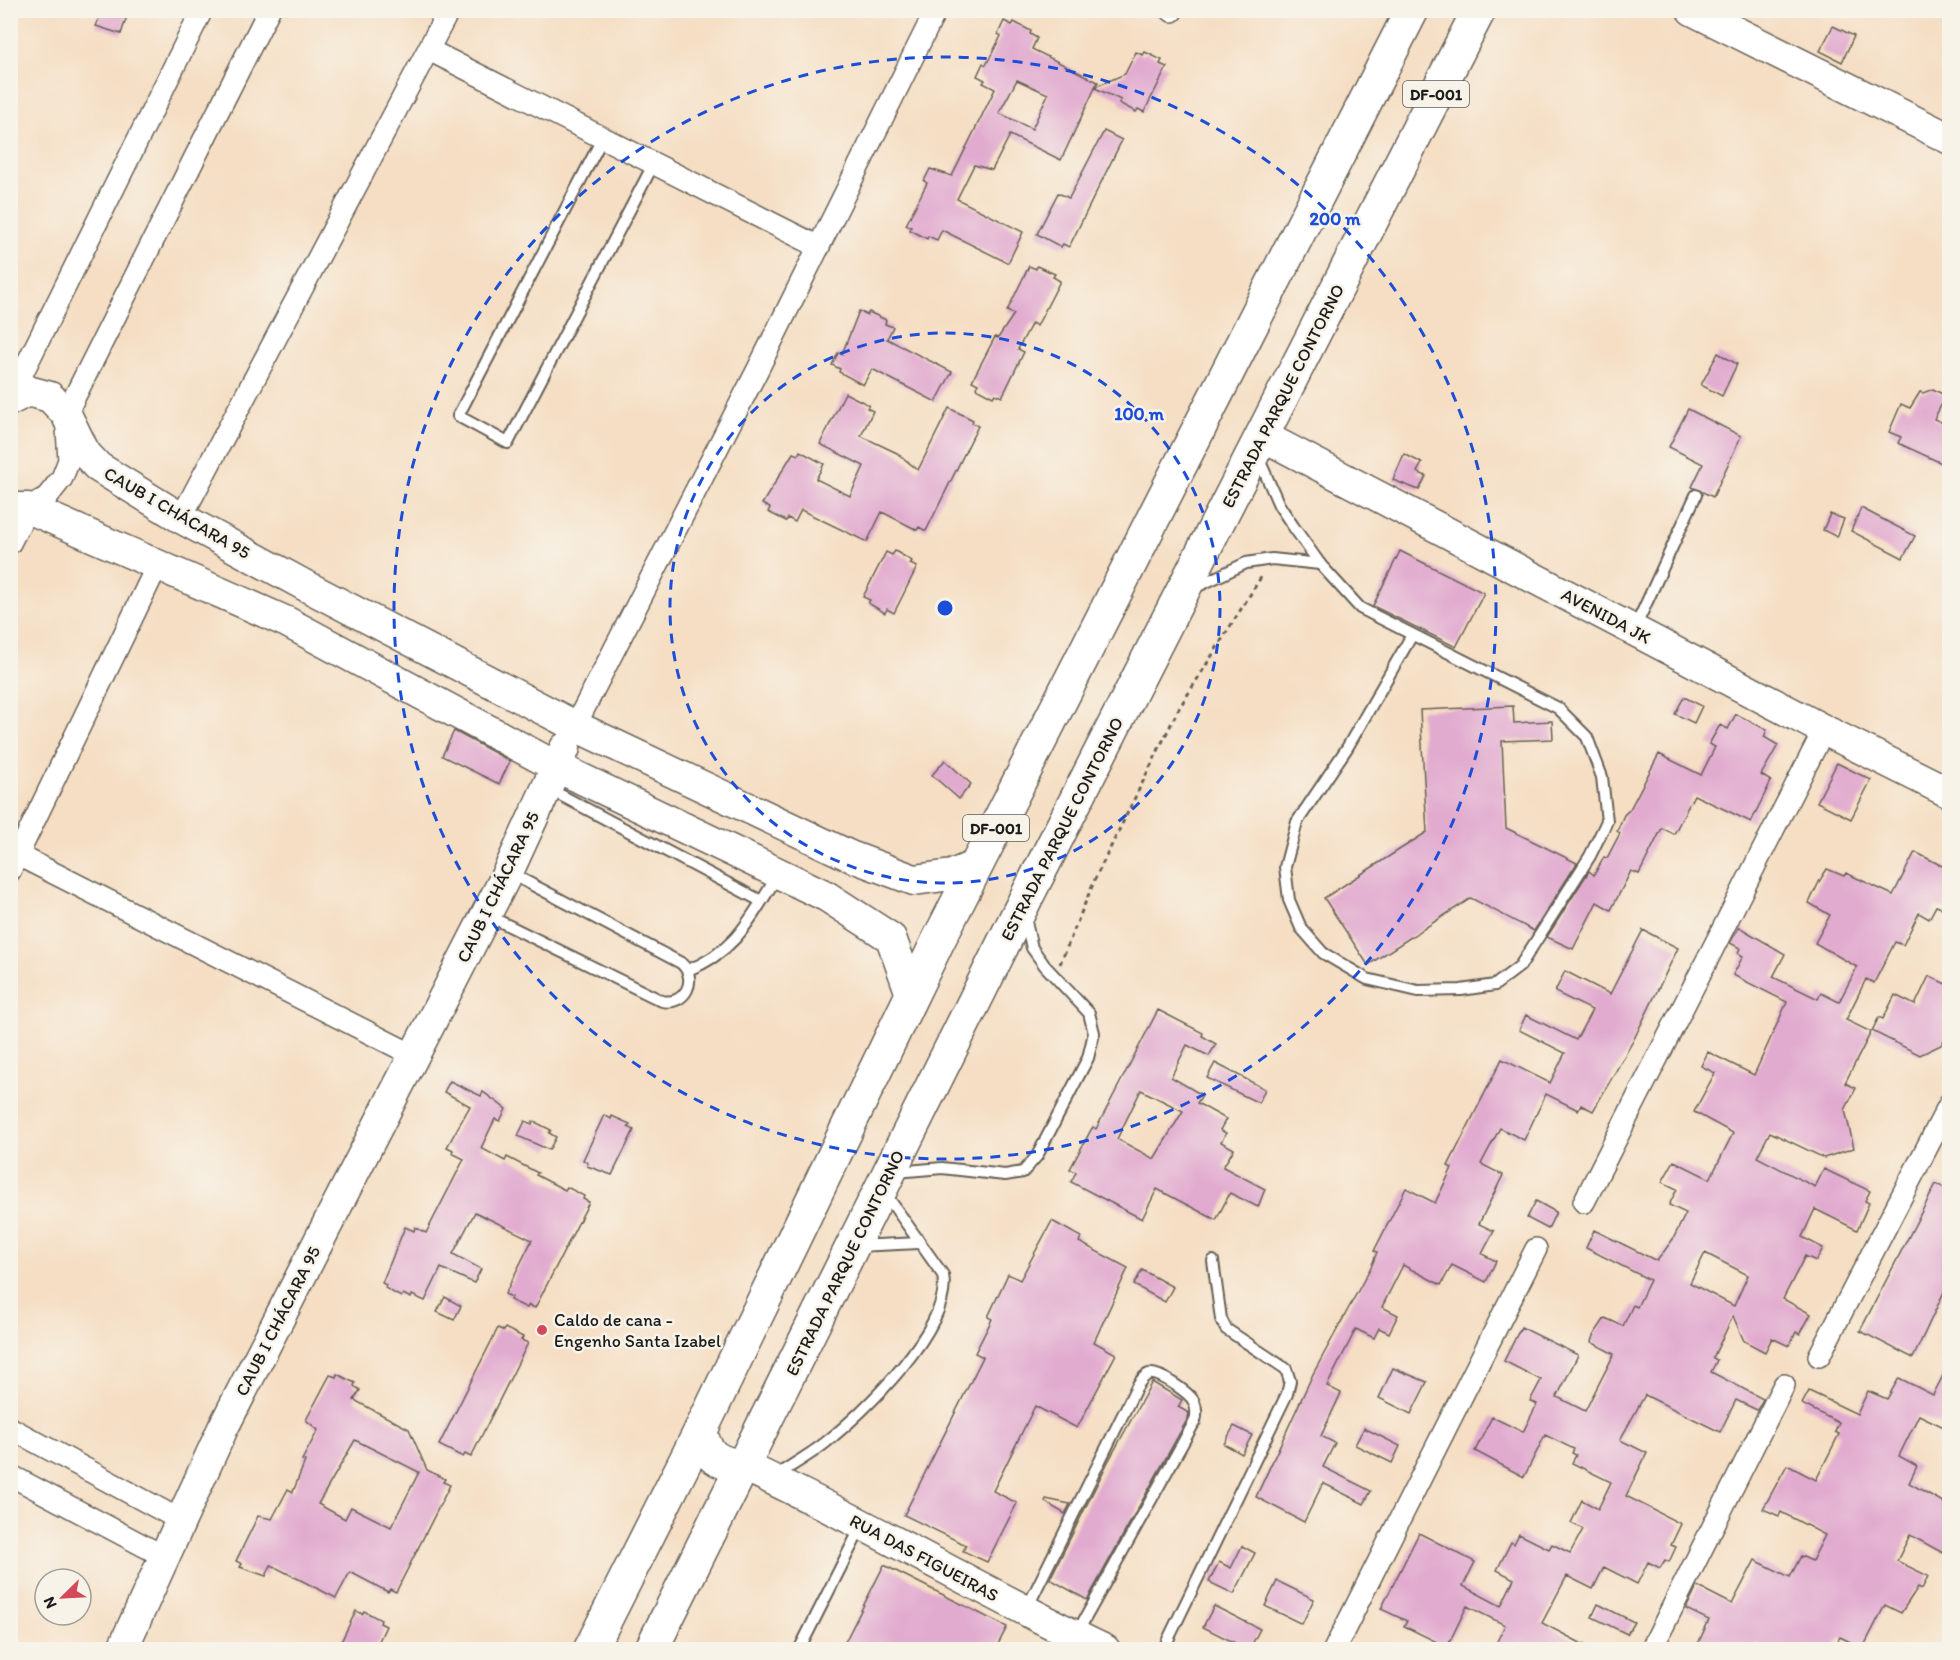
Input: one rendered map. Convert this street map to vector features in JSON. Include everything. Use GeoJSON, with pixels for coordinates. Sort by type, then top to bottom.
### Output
{"type":"FeatureCollection","features":[{"type":"Feature","properties":{"kind":"highway","name":"DF-001"},"geometry":{"type":"LineString","coordinates":[[590,1650],[702,1430],[978,864],[1412,10]]}},
{"type":"Feature","properties":{"kind":"highway","name":"ESTRADA PARQUE CONTORNO"},"geometry":{"type":"LineString","coordinates":[[651,1650],[758,1472],[853,1247],[1022,906],[1479,10]]}},
{"type":"Feature","properties":{"kind":"highway"},"geometry":{"type":"LineString","coordinates":[[702,1430],[707,1450],[714,1458],[723,1463],[758,1472]]}},
{"type":"Feature","properties":{"kind":"street"},"geometry":{"type":"LineString","coordinates":[[10,399],[202,10]]}},
{"type":"Feature","properties":{"kind":"street"},"geometry":{"type":"LineString","coordinates":[[19,508],[47,497],[62,478],[69,460],[66,414],[269,10]]}},
{"type":"Feature","properties":{"kind":"street"},"geometry":{"type":"LineString","coordinates":[[181,518],[449,10]]}},
{"type":"Feature","properties":{"kind":"street"},"geometry":{"type":"LineString","coordinates":[[936,10],[819,247],[575,726],[850,856],[914,880],[952,874],[978,864]]}},
{"type":"Feature","properties":{"kind":"street"},"geometry":{"type":"LineString","coordinates":[[1692,10],[1950,139]]}},
{"type":"Feature","properties":{"kind":"street"},"geometry":{"type":"LineString","coordinates":[[429,50],[819,247]]}},
{"type":"Feature","properties":{"kind":"street","name":"CAUB I CHÁCARA 95"},"geometry":{"type":"LineString","coordinates":[[10,399],[28,391],[50,397],[66,414],[85,453],[98,467],[181,518],[306,586],[575,726],[508,872],[223,1428],[122,1650]]}},
{"type":"Feature","properties":{"kind":"street","name":"AVENIDA JK"},"geometry":{"type":"LineString","coordinates":[[1259,444],[1634,630],[1950,793]]}},
{"type":"Feature","properties":{"kind":"street"},"geometry":{"type":"LineString","coordinates":[[10,543],[19,508]]}},
{"type":"Feature","properties":{"kind":"street"},"geometry":{"type":"LineString","coordinates":[[19,508],[287,622],[552,777],[826,896],[891,938],[912,997]]}},
{"type":"Feature","properties":{"kind":"street"},"geometry":{"type":"LineString","coordinates":[[158,566],[14,863],[413,1055]]}},
{"type":"Feature","properties":{"kind":"street"},"geometry":{"type":"LineString","coordinates":[[287,622],[287,614],[293,601],[306,586]]}},
{"type":"Feature","properties":{"kind":"street"},"geometry":{"type":"LineString","coordinates":[[1584,1202],[1824,730]]}},
{"type":"Feature","properties":{"kind":"street"},"geometry":{"type":"LineString","coordinates":[[778,875],[799,832]]}},
{"type":"Feature","properties":{"kind":"street"},"geometry":{"type":"LineString","coordinates":[[826,896],[850,856]]}},
{"type":"Feature","properties":{"kind":"street"},"geometry":{"type":"LineString","coordinates":[[1819,1356],[1950,1103]]}},
{"type":"Feature","properties":{"kind":"street"},"geometry":{"type":"LineString","coordinates":[[1334,1650],[1536,1249]]}},
{"type":"Feature","properties":{"kind":"street"},"geometry":{"type":"LineString","coordinates":[[1651,1650],[1784,1385]]}},
{"type":"Feature","properties":{"kind":"street"},"geometry":{"type":"LineString","coordinates":[[10,1428],[180,1520]]}},
{"type":"Feature","properties":{"kind":"street","name":"RUA DAS FIGUEIRAS"},"geometry":{"type":"LineString","coordinates":[[758,1472],[862,1524],[1026,1612],[1105,1650]]}},
{"type":"Feature","properties":{"kind":"street"},"geometry":{"type":"LineString","coordinates":[[10,1475],[163,1556]]}},
{"type":"Feature","properties":{"kind":"lane"},"geometry":{"type":"LineString","coordinates":[[602,139],[458,416],[508,443],[653,165]]}},
{"type":"Feature","properties":{"kind":"lane"},"geometry":{"type":"LineString","coordinates":[[1259,444],[1279,505],[1320,564],[1360,608],[1558,708],[1587,737],[1602,777],[1607,821],[1590,856],[1520,966],[1495,985],[1461,990],[1418,990],[1366,979],[1323,953],[1301,928],[1289,900],[1285,867],[1297,822],[1347,748],[1412,635]]}},
{"type":"Feature","properties":{"kind":"lane"},"geometry":{"type":"LineString","coordinates":[[1634,630],[1696,495]]}},
{"type":"Feature","properties":{"kind":"lane"},"geometry":{"type":"LineString","coordinates":[[1183,594],[1246,563],[1272,560],[1320,564]]}},
{"type":"Feature","properties":{"kind":"lane"},"geometry":{"type":"LineString","coordinates":[[552,777],[761,901]]}},
{"type":"Feature","properties":{"kind":"lane"},"geometry":{"type":"LineString","coordinates":[[486,914],[662,1000],[678,1000],[688,987],[691,978],[688,970],[681,963],[508,872]]}},
{"type":"Feature","properties":{"kind":"lane"},"geometry":{"type":"LineString","coordinates":[[688,970],[709,962],[736,939],[778,875]]}},
{"type":"Feature","properties":{"kind":"lane"},"geometry":{"type":"LineString","coordinates":[[758,1472],[824,1444],[840,1430],[919,1348],[940,1306],[946,1288],[943,1275],[920,1243],[886,1181],[942,1168],[1005,1175],[1023,1172],[1037,1156],[1092,1046],[1094,1033],[1089,1013],[1072,993],[1054,978],[1032,948],[1022,906]]}},
{"type":"Feature","properties":{"kind":"lane"},"geometry":{"type":"LineString","coordinates":[[853,1247],[920,1243]]}},
{"type":"Feature","properties":{"kind":"lane"},"geometry":{"type":"LineString","coordinates":[[1163,1650],[1287,1394],[1290,1381],[1286,1369],[1226,1329],[1221,1319],[1212,1261]]}},
{"type":"Feature","properties":{"kind":"lane"},"geometry":{"type":"LineString","coordinates":[[1026,1612],[1136,1388],[1142,1378],[1149,1374],[1156,1374],[1188,1393],[1197,1412],[1196,1421],[1075,1635]]}},
{"type":"Feature","properties":{"kind":"lane"},"geometry":{"type":"LineString","coordinates":[[799,1650],[862,1524]]}},
{"type":"Feature","properties":{"kind":"path"},"geometry":{"type":"LineString","coordinates":[[1054,978],[1095,879],[1178,710],[1272,560]]}},
{"type":"Feature","properties":{"kind":"building"},"geometry":{"type":"Polygon","coordinates":[[[102,10],[129,10],[121,34],[96,26],[102,10]]]}},
{"type":"Feature","properties":{"kind":"building"},"geometry":{"type":"Polygon","coordinates":[[[1004,21],[1012,25],[1014,22],[1031,31],[1030,34],[1037,38],[1032,49],[1098,82],[1095,87],[1125,74],[1136,52],[1143,55],[1145,52],[1162,60],[1160,64],[1167,67],[1144,112],[1138,109],[1136,112],[1119,103],[1121,100],[1095,88],[1061,160],[1010,135],[992,170],[974,165],[957,199],[1023,232],[1008,263],[942,230],[937,240],[928,236],[927,239],[910,230],[911,227],[906,225],[927,183],[924,181],[930,169],[952,176],[995,89],[983,83],[985,80],[977,76],[983,63],[986,65],[1001,36],[998,34],[1004,21]],[[1017,80],[999,113],[1032,129],[1048,94],[1017,80]]]}},
{"type":"Feature","properties":{"kind":"building"},"geometry":{"type":"Polygon","coordinates":[[[1833,26],[1854,36],[1842,62],[1820,51],[1833,26]]]}},
{"type":"Feature","properties":{"kind":"building"},"geometry":{"type":"Polygon","coordinates":[[[1104,131],[1122,140],[1069,247],[1063,244],[1061,247],[1037,234],[1058,193],[1069,198],[1104,131]]]}},
{"type":"Feature","properties":{"kind":"building"},"geometry":{"type":"Polygon","coordinates":[[[1029,266],[1036,269],[1037,266],[1055,274],[1053,277],[1060,281],[1037,326],[1032,323],[1018,349],[1024,352],[1002,397],[995,394],[993,397],[976,388],[978,384],[972,381],[995,337],[998,338],[1014,314],[1007,311],[1029,266]]]}},
{"type":"Feature","properties":{"kind":"building"},"geometry":{"type":"Polygon","coordinates":[[[859,311],[867,315],[869,312],[886,320],[885,324],[893,327],[887,339],[952,372],[936,402],[872,369],[863,385],[839,372],[840,369],[832,365],[838,353],[842,354],[859,311]]]}},
{"type":"Feature","properties":{"kind":"building"},"geometry":{"type":"Polygon","coordinates":[[[1718,353],[1737,364],[1722,396],[1701,385],[1718,353]]]}},
{"type":"Feature","properties":{"kind":"building"},"geometry":{"type":"Polygon","coordinates":[[[1933,389],[1946,396],[1934,419],[1950,426],[1950,467],[1898,443],[1901,437],[1889,432],[1901,404],[1910,408],[1920,392],[1933,389]]]}},
{"type":"Feature","properties":{"kind":"building"},"geometry":{"type":"Polygon","coordinates":[[[845,393],[869,405],[867,408],[873,411],[861,436],[897,453],[918,470],[949,408],[973,420],[972,423],[978,426],[926,531],[919,527],[917,530],[882,512],[867,542],[801,510],[795,522],[788,518],[786,521],[768,512],[770,508],[762,504],[793,453],[798,455],[800,451],[824,464],[816,479],[850,496],[864,466],[820,444],[845,393]]]}},
{"type":"Feature","properties":{"kind":"building"},"geometry":{"type":"Polygon","coordinates":[[[1688,409],[1741,436],[1713,497],[1692,487],[1703,464],[1669,447],[1688,409]]]}},
{"type":"Feature","properties":{"kind":"building"},"geometry":{"type":"Polygon","coordinates":[[[1404,454],[1422,463],[1417,472],[1426,476],[1419,490],[1393,480],[1404,454]]]}},
{"type":"Feature","properties":{"kind":"building"},"geometry":{"type":"Polygon","coordinates":[[[1861,508],[1915,536],[1903,558],[1851,531],[1861,508]]]}},
{"type":"Feature","properties":{"kind":"building"},"geometry":{"type":"Polygon","coordinates":[[[1830,514],[1844,519],[1837,537],[1823,530],[1830,514]]]}},
{"type":"Feature","properties":{"kind":"building"},"geometry":{"type":"Polygon","coordinates":[[[895,551],[912,561],[910,564],[917,567],[894,613],[887,609],[885,613],[868,603],[870,600],[863,597],[886,552],[892,555],[895,551]]]}},
{"type":"Feature","properties":{"kind":"building"},"geometry":{"type":"Polygon","coordinates":[[[1400,551],[1484,593],[1456,647],[1373,606],[1400,551]]]}},
{"type":"Feature","properties":{"kind":"building"},"geometry":{"type":"Polygon","coordinates":[[[1684,697],[1702,706],[1694,723],[1675,714],[1684,697]]]}},
{"type":"Feature","properties":{"kind":"building"},"geometry":{"type":"Polygon","coordinates":[[[1513,706],[1514,723],[1552,721],[1553,739],[1502,741],[1506,828],[1577,863],[1534,931],[1471,898],[1368,965],[1324,898],[1427,832],[1420,710],[1513,706]]]}},
{"type":"Feature","properties":{"kind":"building"},"geometry":{"type":"Polygon","coordinates":[[[1736,714],[1767,730],[1764,737],[1778,745],[1761,775],[1771,781],[1751,822],[1694,795],[1674,834],[1662,828],[1639,874],[1631,871],[1611,910],[1597,902],[1573,949],[1547,937],[1589,871],[1594,875],[1604,857],[1607,858],[1620,833],[1617,831],[1624,815],[1630,809],[1659,754],[1701,775],[1715,747],[1709,744],[1720,725],[1728,729],[1736,714]]]}},
{"type":"Feature","properties":{"kind":"building"},"geometry":{"type":"Polygon","coordinates":[[[454,731],[510,761],[499,784],[442,756],[454,731]]]}},
{"type":"Feature","properties":{"kind":"building"},"geometry":{"type":"Polygon","coordinates":[[[945,760],[971,784],[959,799],[932,775],[945,760]]]}},
{"type":"Feature","properties":{"kind":"building"},"geometry":{"type":"Polygon","coordinates":[[[1837,763],[1871,780],[1851,819],[1817,802],[1837,763]]]}},
{"type":"Feature","properties":{"kind":"building"},"geometry":{"type":"Polygon","coordinates":[[[1915,852],[1950,870],[1950,911],[1936,906],[1929,919],[1919,913],[1903,945],[1895,942],[1874,983],[1866,979],[1846,1020],[1871,1032],[1845,1083],[1856,1088],[1845,1110],[1854,1148],[1824,1158],[1770,1132],[1757,1157],[1815,1187],[1824,1169],[1870,1191],[1865,1201],[1869,1203],[1857,1230],[1815,1209],[1802,1237],[1823,1248],[1816,1261],[1805,1256],[1783,1299],[1811,1314],[1800,1334],[1796,1332],[1789,1346],[1772,1338],[1765,1352],[1744,1341],[1733,1316],[1713,1358],[1717,1360],[1711,1372],[1763,1399],[1757,1410],[1736,1400],[1720,1432],[1645,1395],[1620,1440],[1647,1453],[1626,1496],[1681,1524],[1671,1545],[1676,1547],[1669,1562],[1665,1560],[1660,1568],[1648,1562],[1637,1584],[1604,1567],[1593,1589],[1567,1576],[1542,1623],[1594,1650],[1493,1650],[1505,1625],[1467,1606],[1447,1647],[1404,1626],[1407,1621],[1381,1609],[1419,1533],[1475,1562],[1463,1586],[1501,1606],[1514,1579],[1497,1570],[1511,1542],[1514,1544],[1519,1534],[1549,1549],[1552,1544],[1570,1553],[1583,1529],[1571,1523],[1582,1500],[1598,1509],[1611,1482],[1572,1463],[1576,1455],[1572,1453],[1574,1449],[1545,1435],[1524,1477],[1475,1451],[1492,1417],[1523,1432],[1537,1404],[1530,1401],[1541,1380],[1504,1361],[1521,1327],[1578,1355],[1557,1397],[1585,1411],[1614,1354],[1591,1342],[1593,1336],[1605,1318],[1623,1326],[1633,1305],[1637,1307],[1650,1280],[1586,1248],[1594,1230],[1657,1261],[1673,1239],[1686,1213],[1669,1205],[1677,1189],[1662,1182],[1674,1161],[1710,1179],[1733,1133],[1694,1112],[1715,1073],[1701,1066],[1708,1052],[1754,1075],[1787,1002],[1733,975],[1743,956],[1738,953],[1740,948],[1730,943],[1739,927],[1785,954],[1773,977],[1818,999],[1821,993],[1839,1002],[1857,967],[1815,943],[1830,915],[1809,903],[1820,880],[1827,869],[1844,876],[1846,873],[1893,895],[1915,852]],[[1705,1253],[1690,1283],[1734,1306],[1748,1275],[1705,1253]]]}},
{"type":"Feature","properties":{"kind":"building"},"geometry":{"type":"Polygon","coordinates":[[[1643,930],[1678,948],[1633,1041],[1593,1111],[1581,1105],[1578,1110],[1546,1094],[1524,1140],[1500,1128],[1481,1164],[1503,1175],[1479,1224],[1494,1231],[1482,1254],[1496,1261],[1486,1282],[1452,1265],[1441,1285],[1403,1265],[1382,1307],[1398,1315],[1389,1333],[1379,1328],[1374,1338],[1356,1329],[1327,1386],[1341,1393],[1321,1436],[1335,1443],[1323,1467],[1371,1491],[1364,1504],[1323,1483],[1304,1522],[1256,1497],[1313,1374],[1372,1265],[1377,1252],[1374,1251],[1406,1188],[1435,1203],[1452,1168],[1448,1166],[1502,1059],[1550,1083],[1565,1053],[1519,1030],[1526,1015],[1576,1040],[1592,1010],[1555,992],[1565,971],[1610,994],[1643,930]]]}},
{"type":"Feature","properties":{"kind":"building"},"geometry":{"type":"Polygon","coordinates":[[[1929,976],[1950,986],[1950,1029],[1941,1045],[1920,1055],[1872,1031],[1879,1017],[1883,1019],[1895,995],[1915,1005],[1929,976]]]}},
{"type":"Feature","properties":{"kind":"building"},"geometry":{"type":"Polygon","coordinates":[[[1158,1010],[1203,1033],[1202,1036],[1216,1044],[1209,1056],[1187,1045],[1171,1077],[1202,1095],[1197,1103],[1226,1119],[1220,1130],[1226,1133],[1221,1142],[1234,1149],[1223,1167],[1265,1189],[1258,1207],[1230,1193],[1216,1220],[1157,1189],[1142,1219],[1071,1182],[1076,1172],[1070,1169],[1091,1130],[1093,1127],[1096,1129],[1158,1010]],[[1141,1090],[1117,1139],[1154,1159],[1183,1111],[1141,1090]]]}},
{"type":"Feature","properties":{"kind":"building"},"geometry":{"type":"Polygon","coordinates":[[[1215,1063],[1265,1089],[1259,1103],[1207,1078],[1215,1063]]]}},
{"type":"Feature","properties":{"kind":"building"},"geometry":{"type":"Polygon","coordinates":[[[450,1081],[481,1096],[483,1092],[506,1109],[500,1121],[495,1119],[481,1148],[505,1161],[507,1157],[565,1190],[567,1187],[584,1196],[583,1199],[589,1202],[535,1308],[529,1305],[527,1308],[510,1300],[512,1297],[505,1294],[532,1240],[475,1212],[453,1254],[481,1269],[474,1283],[441,1268],[425,1301],[412,1295],[411,1298],[403,1294],[401,1297],[385,1288],[386,1285],[382,1283],[405,1227],[414,1231],[415,1227],[426,1233],[464,1159],[452,1153],[453,1150],[447,1147],[470,1106],[444,1092],[450,1081]]]}},
{"type":"Feature","properties":{"kind":"building"},"geometry":{"type":"Polygon","coordinates":[[[604,1115],[630,1124],[628,1127],[634,1130],[612,1175],[587,1166],[588,1163],[583,1160],[604,1115]]]}},
{"type":"Feature","properties":{"kind":"building"},"geometry":{"type":"Polygon","coordinates":[[[525,1121],[532,1124],[533,1121],[551,1130],[549,1133],[556,1137],[549,1150],[518,1136],[525,1121]]]}},
{"type":"Feature","properties":{"kind":"building"},"geometry":{"type":"Polygon","coordinates":[[[1936,1184],[1950,1190],[1950,1279],[1913,1358],[1860,1331],[1936,1184]]]}},
{"type":"Feature","properties":{"kind":"building"},"geometry":{"type":"Polygon","coordinates":[[[1536,1201],[1556,1212],[1548,1229],[1527,1218],[1536,1201]]]}},
{"type":"Feature","properties":{"kind":"building"},"geometry":{"type":"Polygon","coordinates":[[[1052,1221],[1081,1237],[1079,1242],[1128,1268],[1094,1342],[1116,1354],[1077,1428],[1035,1406],[993,1491],[1017,1503],[987,1562],[963,1551],[966,1545],[904,1515],[983,1357],[975,1353],[992,1319],[988,1317],[1008,1274],[1020,1280],[1052,1221]]]}},
{"type":"Feature","properties":{"kind":"building"},"geometry":{"type":"Polygon","coordinates":[[[1142,1270],[1173,1287],[1165,1302],[1134,1285],[1142,1270]]]}},
{"type":"Feature","properties":{"kind":"building"},"geometry":{"type":"Polygon","coordinates":[[[445,1297],[461,1306],[454,1320],[437,1312],[445,1297]]]}},
{"type":"Feature","properties":{"kind":"building"},"geometry":{"type":"Polygon","coordinates":[[[498,1328],[504,1331],[505,1328],[523,1337],[521,1340],[528,1343],[471,1457],[465,1454],[463,1457],[439,1445],[498,1328]]]}},
{"type":"Feature","properties":{"kind":"building"},"geometry":{"type":"Polygon","coordinates":[[[1950,1362],[1950,1430],[1919,1415],[1899,1456],[1917,1466],[1909,1483],[1950,1506],[1950,1541],[1943,1553],[1910,1535],[1897,1561],[1928,1576],[1922,1589],[1918,1587],[1901,1613],[1885,1605],[1863,1648],[1840,1637],[1833,1650],[1768,1650],[1757,1644],[1755,1650],[1695,1650],[1709,1620],[1686,1609],[1697,1586],[1732,1604],[1755,1560],[1790,1577],[1801,1556],[1812,1561],[1825,1535],[1781,1512],[1779,1516],[1763,1509],[1787,1465],[1816,1480],[1839,1434],[1835,1432],[1839,1423],[1802,1404],[1809,1391],[1857,1414],[1868,1391],[1887,1399],[1899,1378],[1933,1395],[1950,1362]]]}},
{"type":"Feature","properties":{"kind":"building"},"geometry":{"type":"Polygon","coordinates":[[[1393,1368],[1427,1382],[1411,1414],[1379,1398],[1393,1368]]]}},
{"type":"Feature","properties":{"kind":"building"},"geometry":{"type":"Polygon","coordinates":[[[337,1374],[355,1383],[354,1386],[360,1390],[354,1400],[409,1429],[427,1470],[445,1479],[443,1482],[450,1485],[396,1592],[390,1589],[388,1592],[350,1572],[336,1598],[271,1565],[266,1576],[240,1567],[242,1564],[236,1561],[258,1516],[272,1519],[288,1489],[293,1492],[305,1461],[302,1460],[318,1430],[306,1420],[330,1375],[336,1377],[337,1374]],[[355,1440],[318,1504],[345,1519],[351,1507],[391,1527],[419,1472],[355,1440]]]}},
{"type":"Feature","properties":{"kind":"building"},"geometry":{"type":"Polygon","coordinates":[[[1152,1382],[1182,1400],[1178,1407],[1189,1413],[1188,1418],[1087,1600],[1050,1579],[1108,1462],[1152,1382]]]}},
{"type":"Feature","properties":{"kind":"building"},"geometry":{"type":"Polygon","coordinates":[[[1234,1426],[1252,1435],[1242,1454],[1224,1444],[1234,1426]]]}},
{"type":"Feature","properties":{"kind":"building"},"geometry":{"type":"Polygon","coordinates":[[[1364,1428],[1400,1446],[1392,1463],[1355,1445],[1364,1428]]]}},
{"type":"Feature","properties":{"kind":"building"},"geometry":{"type":"Polygon","coordinates":[[[1046,1499],[1070,1504],[1065,1514],[1045,1502],[1046,1499]]]}},
{"type":"Feature","properties":{"kind":"building"},"geometry":{"type":"Polygon","coordinates":[[[1242,1546],[1255,1553],[1234,1594],[1209,1582],[1219,1562],[1231,1568],[1242,1546]]]}},
{"type":"Feature","properties":{"kind":"building"},"geometry":{"type":"Polygon","coordinates":[[[884,1565],[1007,1627],[995,1650],[841,1650],[884,1565]]]}},
{"type":"Feature","properties":{"kind":"building"},"geometry":{"type":"Polygon","coordinates":[[[1277,1581],[1314,1599],[1302,1624],[1265,1606],[1277,1581]]]}},
{"type":"Feature","properties":{"kind":"building"},"geometry":{"type":"Polygon","coordinates":[[[1598,1604],[1634,1622],[1627,1634],[1592,1617],[1598,1604]]]}},
{"type":"Feature","properties":{"kind":"building"},"geometry":{"type":"Polygon","coordinates":[[[1214,1606],[1260,1629],[1249,1650],[1203,1627],[1214,1606]]]}},
{"type":"Feature","properties":{"kind":"building"},"geometry":{"type":"Polygon","coordinates":[[[356,1611],[362,1614],[364,1611],[381,1620],[380,1623],[386,1626],[379,1641],[373,1650],[337,1650],[356,1611]]]}},
{"type":"Feature","properties":{"kind":"place","name":"Caldo de cana - Engenho Santa Izabel"},"geometry":{"type":"Point","coordinates":[542,1330]}}]}
